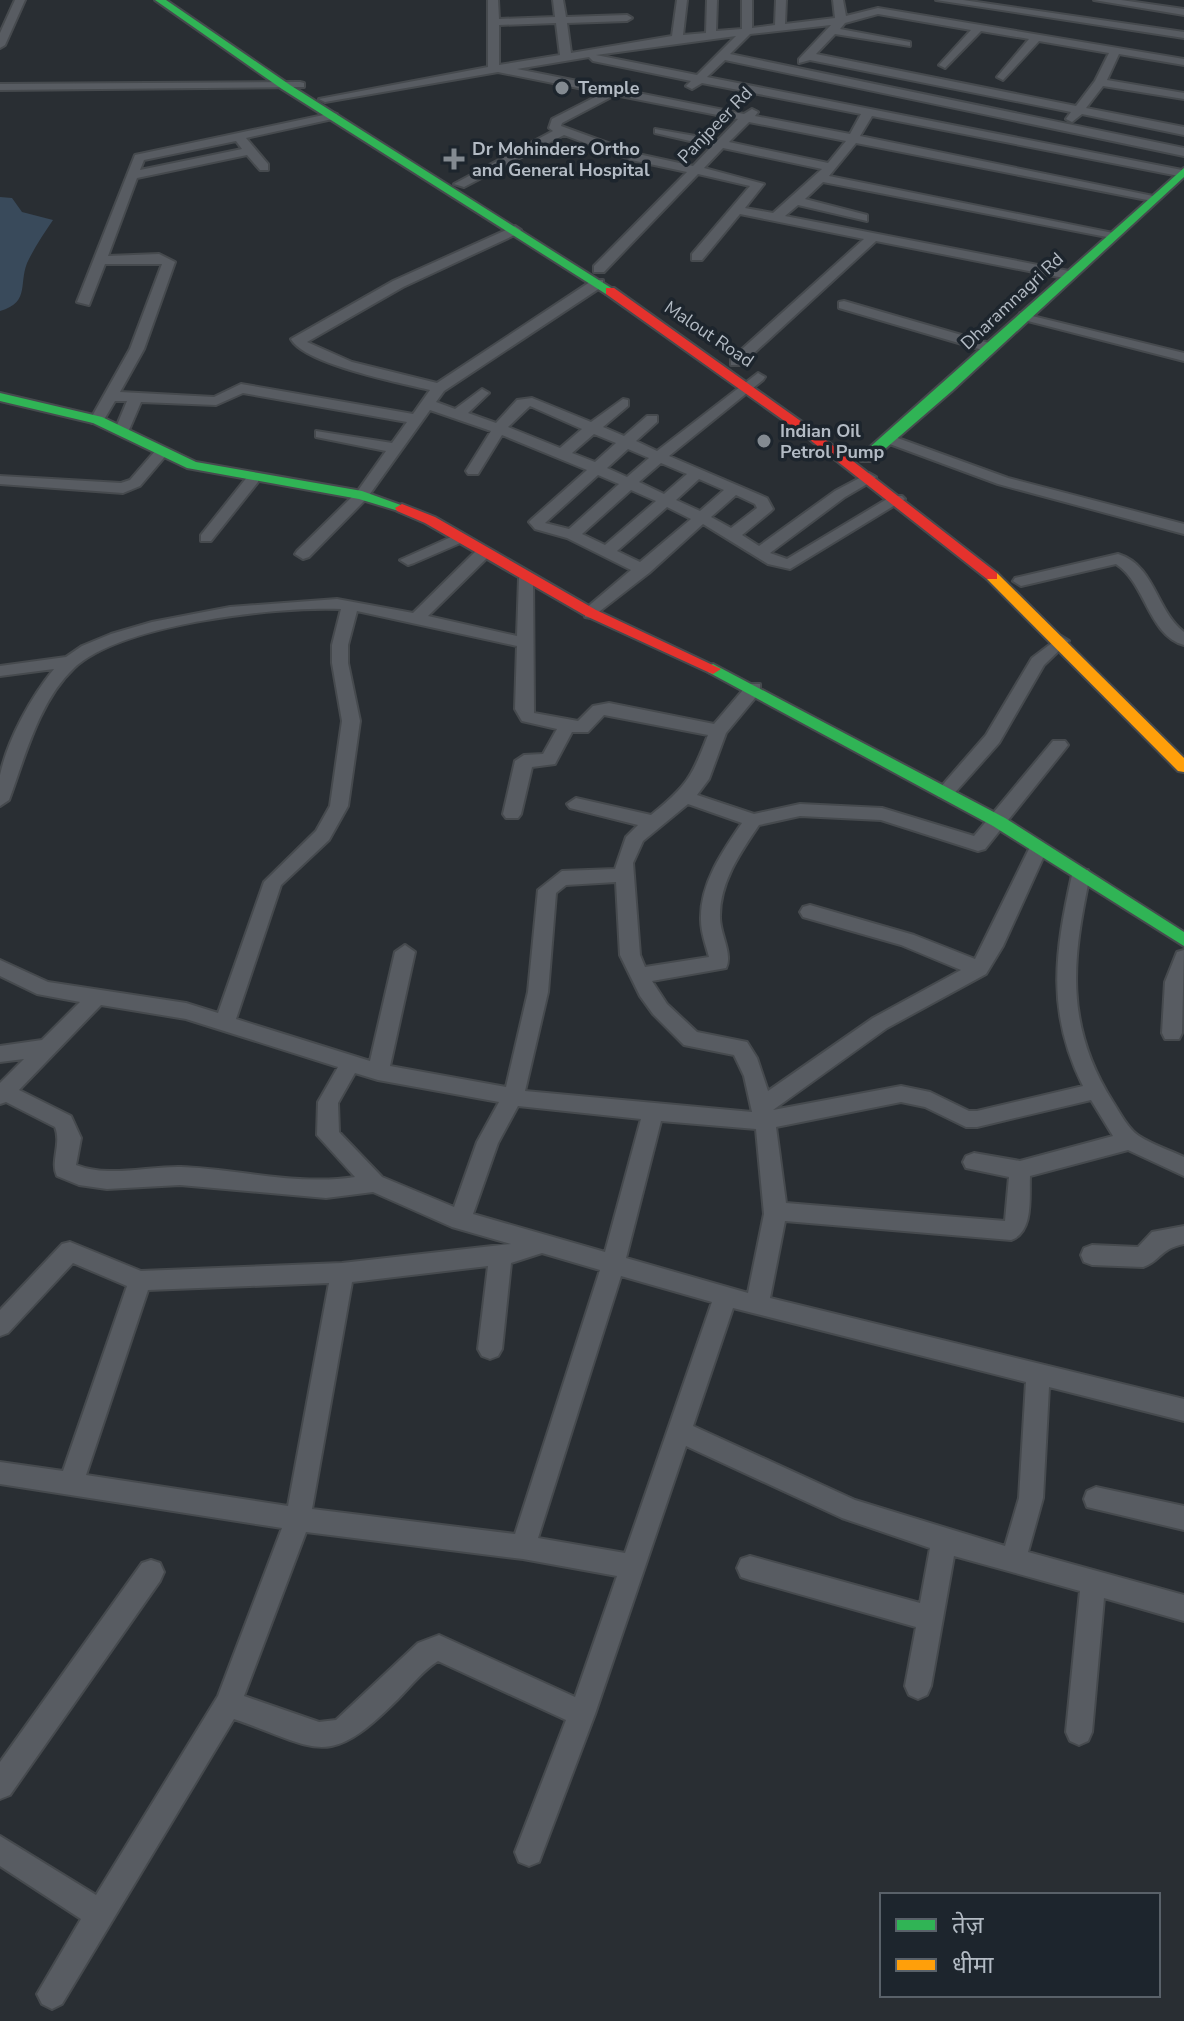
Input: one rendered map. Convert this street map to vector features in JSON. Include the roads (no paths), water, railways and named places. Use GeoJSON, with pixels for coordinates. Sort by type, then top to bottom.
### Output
{"type":"FeatureCollection","features":[{"type":"Feature","properties":{"kind":"main road","name":"Malout Road"},"geometry":{"type":"LineString","coordinates":[[160,0],[293,86],[460,184],[754,381],[1021,581],[1180,748],[1184,767]]}},
{"type":"Feature","properties":{"kind":"main road","name":"Malout Road"},"geometry":{"type":"LineString","coordinates":[[175,0],[293,86]]}},
{"type":"Feature","properties":{"kind":"main road","name":"Malout Road"},"geometry":{"type":"LineString","coordinates":[[329,108],[515,230],[598,276],[736,362],[754,381]]}},
{"type":"Feature","properties":{"kind":"main road","name":"Dharamnagri Rd"},"geometry":{"type":"LineString","coordinates":[[868,467],[892,440],[1112,234],[1183,173]]}},
{"type":"Feature","properties":{"kind":"main road"},"geometry":{"type":"LineString","coordinates":[[0,397],[97,420],[122,430],[161,453],[222,473],[362,495],[393,504],[460,538],[591,613],[754,688],[999,822],[1184,940]]}},
{"type":"Feature","properties":{"kind":"main road","name":"Malout Road"},"geometry":{"type":"LineString","coordinates":[[868,467],[897,499],[1006,587],[1180,748]]}},
{"type":"Feature","properties":{"kind":"street"},"geometry":{"type":"LineString","coordinates":[[1,43],[20,0]]}},
{"type":"Feature","properties":{"kind":"street"},"geometry":{"type":"LineString","coordinates":[[493,0],[494,68]]}},
{"type":"Feature","properties":{"kind":"street"},"geometry":{"type":"LineString","coordinates":[[558,0],[560,20],[572,56]]}},
{"type":"Feature","properties":{"kind":"street"},"geometry":{"type":"LineString","coordinates":[[677,38],[682,0]]}},
{"type":"Feature","properties":{"kind":"street"},"geometry":{"type":"LineString","coordinates":[[711,34],[712,0]]}},
{"type":"Feature","properties":{"kind":"street"},"geometry":{"type":"LineString","coordinates":[[675,103],[747,31],[747,0]]}},
{"type":"Feature","properties":{"kind":"street"},"geometry":{"type":"LineString","coordinates":[[780,28],[781,0]]}},
{"type":"Feature","properties":{"kind":"street"},"geometry":{"type":"LineString","coordinates":[[838,0],[838,26]]}},
{"type":"Feature","properties":{"kind":"street"},"geometry":{"type":"LineString","coordinates":[[941,0],[1006,4],[1180,35]]}},
{"type":"Feature","properties":{"kind":"street"},"geometry":{"type":"LineString","coordinates":[[1099,0],[1184,12]]}},
{"type":"Feature","properties":{"kind":"street"},"geometry":{"type":"LineString","coordinates":[[945,65],[1006,4]]}},
{"type":"Feature","properties":{"kind":"street"},"geometry":{"type":"LineString","coordinates":[[624,5],[632,46]]}},
{"type":"Feature","properties":{"kind":"street"},"geometry":{"type":"LineString","coordinates":[[838,26],[880,5],[914,36]]}},
{"type":"Feature","properties":{"kind":"street"},"geometry":{"type":"LineString","coordinates":[[0,14],[15,14]]}},
{"type":"Feature","properties":{"kind":"street"},"geometry":{"type":"LineString","coordinates":[[493,22],[627,18]]}},
{"type":"Feature","properties":{"kind":"street"},"geometry":{"type":"LineString","coordinates":[[1170,72],[1184,21]]}},
{"type":"Feature","properties":{"kind":"street"},"geometry":{"type":"LineString","coordinates":[[84,302],[136,161],[144,156],[239,137],[329,108],[494,68],[677,38],[780,28],[838,26],[914,36],[984,29],[1115,52],[1170,72],[1184,96]]}},
{"type":"Feature","properties":{"kind":"street","name":"Panjpeer Rd"},"geometry":{"type":"LineString","coordinates":[[303,554],[362,495],[439,388],[598,276],[696,170],[838,26]]}},
{"type":"Feature","properties":{"kind":"street"},"geometry":{"type":"LineString","coordinates":[[1003,77],[1035,39]]}},
{"type":"Feature","properties":{"kind":"street"},"geometry":{"type":"LineString","coordinates":[[1065,127],[1100,82],[1115,52]]}},
{"type":"Feature","properties":{"kind":"street"},"geometry":{"type":"LineString","coordinates":[[572,56],[1183,173]]}},
{"type":"Feature","properties":{"kind":"street"},"geometry":{"type":"LineString","coordinates":[[723,56],[1184,152]]}},
{"type":"Feature","properties":{"kind":"street"},"geometry":{"type":"LineString","coordinates":[[808,56],[1184,131]]}},
{"type":"Feature","properties":{"kind":"street"},"geometry":{"type":"LineString","coordinates":[[494,68],[1152,197]]}},
{"type":"Feature","properties":{"kind":"street"},"geometry":{"type":"LineString","coordinates":[[942,101],[966,71]]}},
{"type":"Feature","properties":{"kind":"street"},"geometry":{"type":"LineString","coordinates":[[1100,82],[1170,72]]}},
{"type":"Feature","properties":{"kind":"street"},"geometry":{"type":"LineString","coordinates":[[0,87],[293,86]]}},
{"type":"Feature","properties":{"kind":"street"},"geometry":{"type":"LineString","coordinates":[[615,91],[556,121],[555,128],[635,157],[758,184],[697,257]]}},
{"type":"Feature","properties":{"kind":"street"},"geometry":{"type":"LineString","coordinates":[[776,217],[820,178],[854,141],[867,114]]}},
{"type":"Feature","properties":{"kind":"street"},"geometry":{"type":"LineString","coordinates":[[460,184],[563,131]]}},
{"type":"Feature","properties":{"kind":"street"},"geometry":{"type":"LineString","coordinates":[[659,131],[830,167]]}},
{"type":"Feature","properties":{"kind":"street"},"geometry":{"type":"LineString","coordinates":[[239,137],[264,167]]}},
{"type":"Feature","properties":{"kind":"street"},"geometry":{"type":"LineString","coordinates":[[131,176],[250,151]]}},
{"type":"Feature","properties":{"kind":"street"},"geometry":{"type":"LineString","coordinates":[[820,178],[1112,234]]}},
{"type":"Feature","properties":{"kind":"street"},"geometry":{"type":"LineString","coordinates":[[796,201],[863,218]]}},
{"type":"Feature","properties":{"kind":"street"},"geometry":{"type":"LineString","coordinates":[[738,210],[1069,275]]}},
{"type":"Feature","properties":{"kind":"street"},"geometry":{"type":"LineString","coordinates":[[439,388],[347,365],[301,345],[298,339],[398,284],[515,230]]}},
{"type":"Feature","properties":{"kind":"street"},"geometry":{"type":"LineString","coordinates":[[736,362],[874,236]]}},
{"type":"Feature","properties":{"kind":"street"},"geometry":{"type":"LineString","coordinates":[[97,420],[137,349],[169,262],[159,258],[100,260]]}},
{"type":"Feature","properties":{"kind":"street"},"geometry":{"type":"LineString","coordinates":[[844,305],[991,348]]}},
{"type":"Feature","properties":{"kind":"street"},"geometry":{"type":"LineString","coordinates":[[1025,316],[1184,357]]}},
{"type":"Feature","properties":{"kind":"street"},"geometry":{"type":"LineString","coordinates":[[572,535],[657,458],[754,381]]}},
{"type":"Feature","properties":{"kind":"street"},"geometry":{"type":"LineString","coordinates":[[108,396],[222,401],[241,388],[416,419]]}},
{"type":"Feature","properties":{"kind":"street"},"geometry":{"type":"LineString","coordinates":[[458,414],[482,393]]}},
{"type":"Feature","properties":{"kind":"street"},"geometry":{"type":"LineString","coordinates":[[122,430],[135,398]]}},
{"type":"Feature","properties":{"kind":"street"},"geometry":{"type":"LineString","coordinates":[[473,471],[499,429],[522,403],[532,402],[537,424],[561,454],[733,534],[776,564],[790,564],[897,499]]}},
{"type":"Feature","properties":{"kind":"street"},"geometry":{"type":"LineString","coordinates":[[561,454],[623,403]]}},
{"type":"Feature","properties":{"kind":"street"},"geometry":{"type":"LineString","coordinates":[[426,404],[499,429],[537,424],[594,427],[765,505],[733,534]]}},
{"type":"Feature","properties":{"kind":"street"},"geometry":{"type":"LineString","coordinates":[[643,570],[572,535],[540,526],[537,522],[593,468],[652,419]]}},
{"type":"Feature","properties":{"kind":"street"},"geometry":{"type":"LineString","coordinates":[[321,434],[394,448]]}},
{"type":"Feature","properties":{"kind":"street"},"geometry":{"type":"LineString","coordinates":[[892,440],[1003,481],[1184,529]]}},
{"type":"Feature","properties":{"kind":"street"},"geometry":{"type":"LineString","coordinates":[[0,480],[123,488],[135,483],[161,453]]}},
{"type":"Feature","properties":{"kind":"street"},"geometry":{"type":"LineString","coordinates":[[761,552],[868,467]]}},
{"type":"Feature","properties":{"kind":"street"},"geometry":{"type":"LineString","coordinates":[[607,552],[696,474]]}},
{"type":"Feature","properties":{"kind":"street"},"geometry":{"type":"LineString","coordinates":[[206,538],[253,479]]}},
{"type":"Feature","properties":{"kind":"street"},"geometry":{"type":"LineString","coordinates":[[591,613],[733,490]]}},
{"type":"Feature","properties":{"kind":"street"},"geometry":{"type":"LineString","coordinates":[[408,560],[460,538]]}},
{"type":"Feature","properties":{"kind":"street"},"geometry":{"type":"LineString","coordinates":[[416,619],[483,553]]}},
{"type":"Feature","properties":{"kind":"street"},"geometry":{"type":"LineString","coordinates":[[1021,581],[1118,559],[1137,576],[1174,634],[1184,640]]}},
{"type":"Feature","properties":{"kind":"street"},"geometry":{"type":"LineString","coordinates":[[527,578],[525,714],[533,720],[582,728],[599,710],[609,709],[718,731]]}},
{"type":"Feature","properties":{"kind":"street"},"geometry":{"type":"LineString","coordinates":[[0,671],[70,662],[111,640],[173,623],[324,603],[526,643]]}},
{"type":"Feature","properties":{"kind":"street"},"geometry":{"type":"LineString","coordinates":[[225,1021],[273,882],[323,835],[339,806],[351,721],[340,663],[340,645],[350,606]]}},
{"type":"Feature","properties":{"kind":"street"},"geometry":{"type":"LineString","coordinates":[[945,793],[993,739],[1038,662],[1061,641]]}},
{"type":"Feature","properties":{"kind":"street"},"geometry":{"type":"LineString","coordinates":[[0,800],[31,724],[70,662]]}},
{"type":"Feature","properties":{"kind":"street"},"geometry":{"type":"LineString","coordinates":[[754,688],[718,731],[700,779],[685,797],[635,837],[626,851],[625,875],[630,955],[660,1009],[682,1033],[747,1053],[763,1114],[776,1211],[757,1305]]}},
{"type":"Feature","properties":{"kind":"street"},"geometry":{"type":"LineString","coordinates":[[512,814],[524,761],[549,760],[566,727]]}},
{"type":"Feature","properties":{"kind":"street"},"geometry":{"type":"LineString","coordinates":[[685,797],[753,820],[800,810],[882,814],[973,844],[982,842],[1059,745]]}},
{"type":"Feature","properties":{"kind":"street"},"geometry":{"type":"LineString","coordinates":[[576,804],[654,822]]}},
{"type":"Feature","properties":{"kind":"street"},"geometry":{"type":"LineString","coordinates":[[640,975],[719,963],[710,920],[712,899],[720,874],[753,820]]}},
{"type":"Feature","properties":{"kind":"street"},"geometry":{"type":"LineString","coordinates":[[763,1114],[880,1023],[979,969],[1039,847]]}},
{"type":"Feature","properties":{"kind":"street"},"geometry":{"type":"LineString","coordinates":[[460,1220],[488,1142],[512,1098],[538,992],[547,890],[562,878],[625,875]]}},
{"type":"Feature","properties":{"kind":"street"},"geometry":{"type":"LineString","coordinates":[[1081,875],[1065,963],[1079,1047],[1095,1091],[1109,1117],[1129,1141],[1184,1167]]}},
{"type":"Feature","properties":{"kind":"street"},"geometry":{"type":"LineString","coordinates":[[810,912],[896,936],[979,969]]}},
{"type":"Feature","properties":{"kind":"street"},"geometry":{"type":"LineString","coordinates":[[378,1072],[405,952]]}},
{"type":"Feature","properties":{"kind":"street"},"geometry":{"type":"LineString","coordinates":[[1172,1033],[1175,982],[1184,957]]}},
{"type":"Feature","properties":{"kind":"street"},"geometry":{"type":"LineString","coordinates":[[0,967],[44,989],[186,1011],[378,1072],[512,1098],[653,1112],[763,1114],[901,1094],[930,1100],[966,1119],[977,1119],[1095,1091]]}},
{"type":"Feature","properties":{"kind":"street"},"geometry":{"type":"LineString","coordinates":[[95,999],[2,1094],[64,1122],[70,1138],[65,1170],[92,1181],[176,1176],[343,1190],[374,1183]]}},
{"type":"Feature","properties":{"kind":"street"},"geometry":{"type":"LineString","coordinates":[[0,1054],[49,1047]]}},
{"type":"Feature","properties":{"kind":"street"},"geometry":{"type":"LineString","coordinates":[[350,1064],[328,1102],[328,1135],[374,1183],[460,1220],[757,1305],[1184,1410]]}},
{"type":"Feature","properties":{"kind":"street"},"geometry":{"type":"LineString","coordinates":[[523,1547],[613,1264],[653,1112]]}},
{"type":"Feature","properties":{"kind":"street"},"geometry":{"type":"LineString","coordinates":[[974,1162],[1020,1170],[1129,1141]]}},
{"type":"Feature","properties":{"kind":"street"},"geometry":{"type":"LineString","coordinates":[[776,1211],[1011,1231],[1016,1225],[1020,1170]]}},
{"type":"Feature","properties":{"kind":"street"},"geometry":{"type":"LineString","coordinates":[[1092,1255],[1143,1257],[1160,1239],[1184,1235]]}},
{"type":"Feature","properties":{"kind":"street"},"geometry":{"type":"LineString","coordinates":[[0,1326],[70,1251],[140,1281],[342,1273],[501,1255],[543,1243]]}},
{"type":"Feature","properties":{"kind":"street"},"geometry":{"type":"LineString","coordinates":[[490,1349],[501,1255]]}},
{"type":"Feature","properties":{"kind":"street"},"geometry":{"type":"LineString","coordinates":[[52,1994],[228,1704],[298,1519],[342,1273]]}},
{"type":"Feature","properties":{"kind":"street"},"geometry":{"type":"LineString","coordinates":[[70,1486],[140,1281]]}},
{"type":"Feature","properties":{"kind":"street"},"geometry":{"type":"LineString","coordinates":[[529,1852],[582,1714],[726,1294]]}},
{"type":"Feature","properties":{"kind":"street"},"geometry":{"type":"LineString","coordinates":[[1013,1561],[1031,1498],[1038,1374]]}},
{"type":"Feature","properties":{"kind":"street"},"geometry":{"type":"LineString","coordinates":[[680,1432],[851,1510],[944,1541],[1184,1608]]}},
{"type":"Feature","properties":{"kind":"street"},"geometry":{"type":"LineString","coordinates":[[0,1473],[298,1519],[523,1547],[633,1567]]}},
{"type":"Feature","properties":{"kind":"street"},"geometry":{"type":"LineString","coordinates":[[1096,1499],[1184,1518]]}},
{"type":"Feature","properties":{"kind":"street"},"geometry":{"type":"LineString","coordinates":[[918,1686],[944,1541]]}},
{"type":"Feature","properties":{"kind":"street"},"geometry":{"type":"LineString","coordinates":[[750,1568],[930,1618]]}},
{"type":"Feature","properties":{"kind":"street"},"geometry":{"type":"LineString","coordinates":[[0,1785],[151,1572]]}},
{"type":"Feature","properties":{"kind":"street"},"geometry":{"type":"LineString","coordinates":[[1079,1732],[1093,1584]]}},
{"type":"Feature","properties":{"kind":"street"},"geometry":{"type":"LineString","coordinates":[[228,1704],[319,1735],[344,1732],[427,1652],[439,1648],[582,1714]]}},
{"type":"Feature","properties":{"kind":"street"},"geometry":{"type":"LineString","coordinates":[[0,1850],[101,1915]]}},
{"type":"Feature","properties":{"kind":"water"},"geometry":{"type":"Polygon","coordinates":[[[0,197],[12,198],[22,212],[53,220],[29,259],[20,296],[10,307],[0,311],[0,197]]]}},
{"type":"Feature","properties":{"kind":"place","name":"Temple"},"geometry":{"type":"Point","coordinates":[562,88]}},
{"type":"Feature","properties":{"kind":"place","name":"Dr Mohinders Ortho and General Hospital"},"geometry":{"type":"Point","coordinates":[454,159]}},
{"type":"Feature","properties":{"kind":"place","name":"Indian Oil Petrol Pump"},"geometry":{"type":"Point","coordinates":[764,441]}}]}
